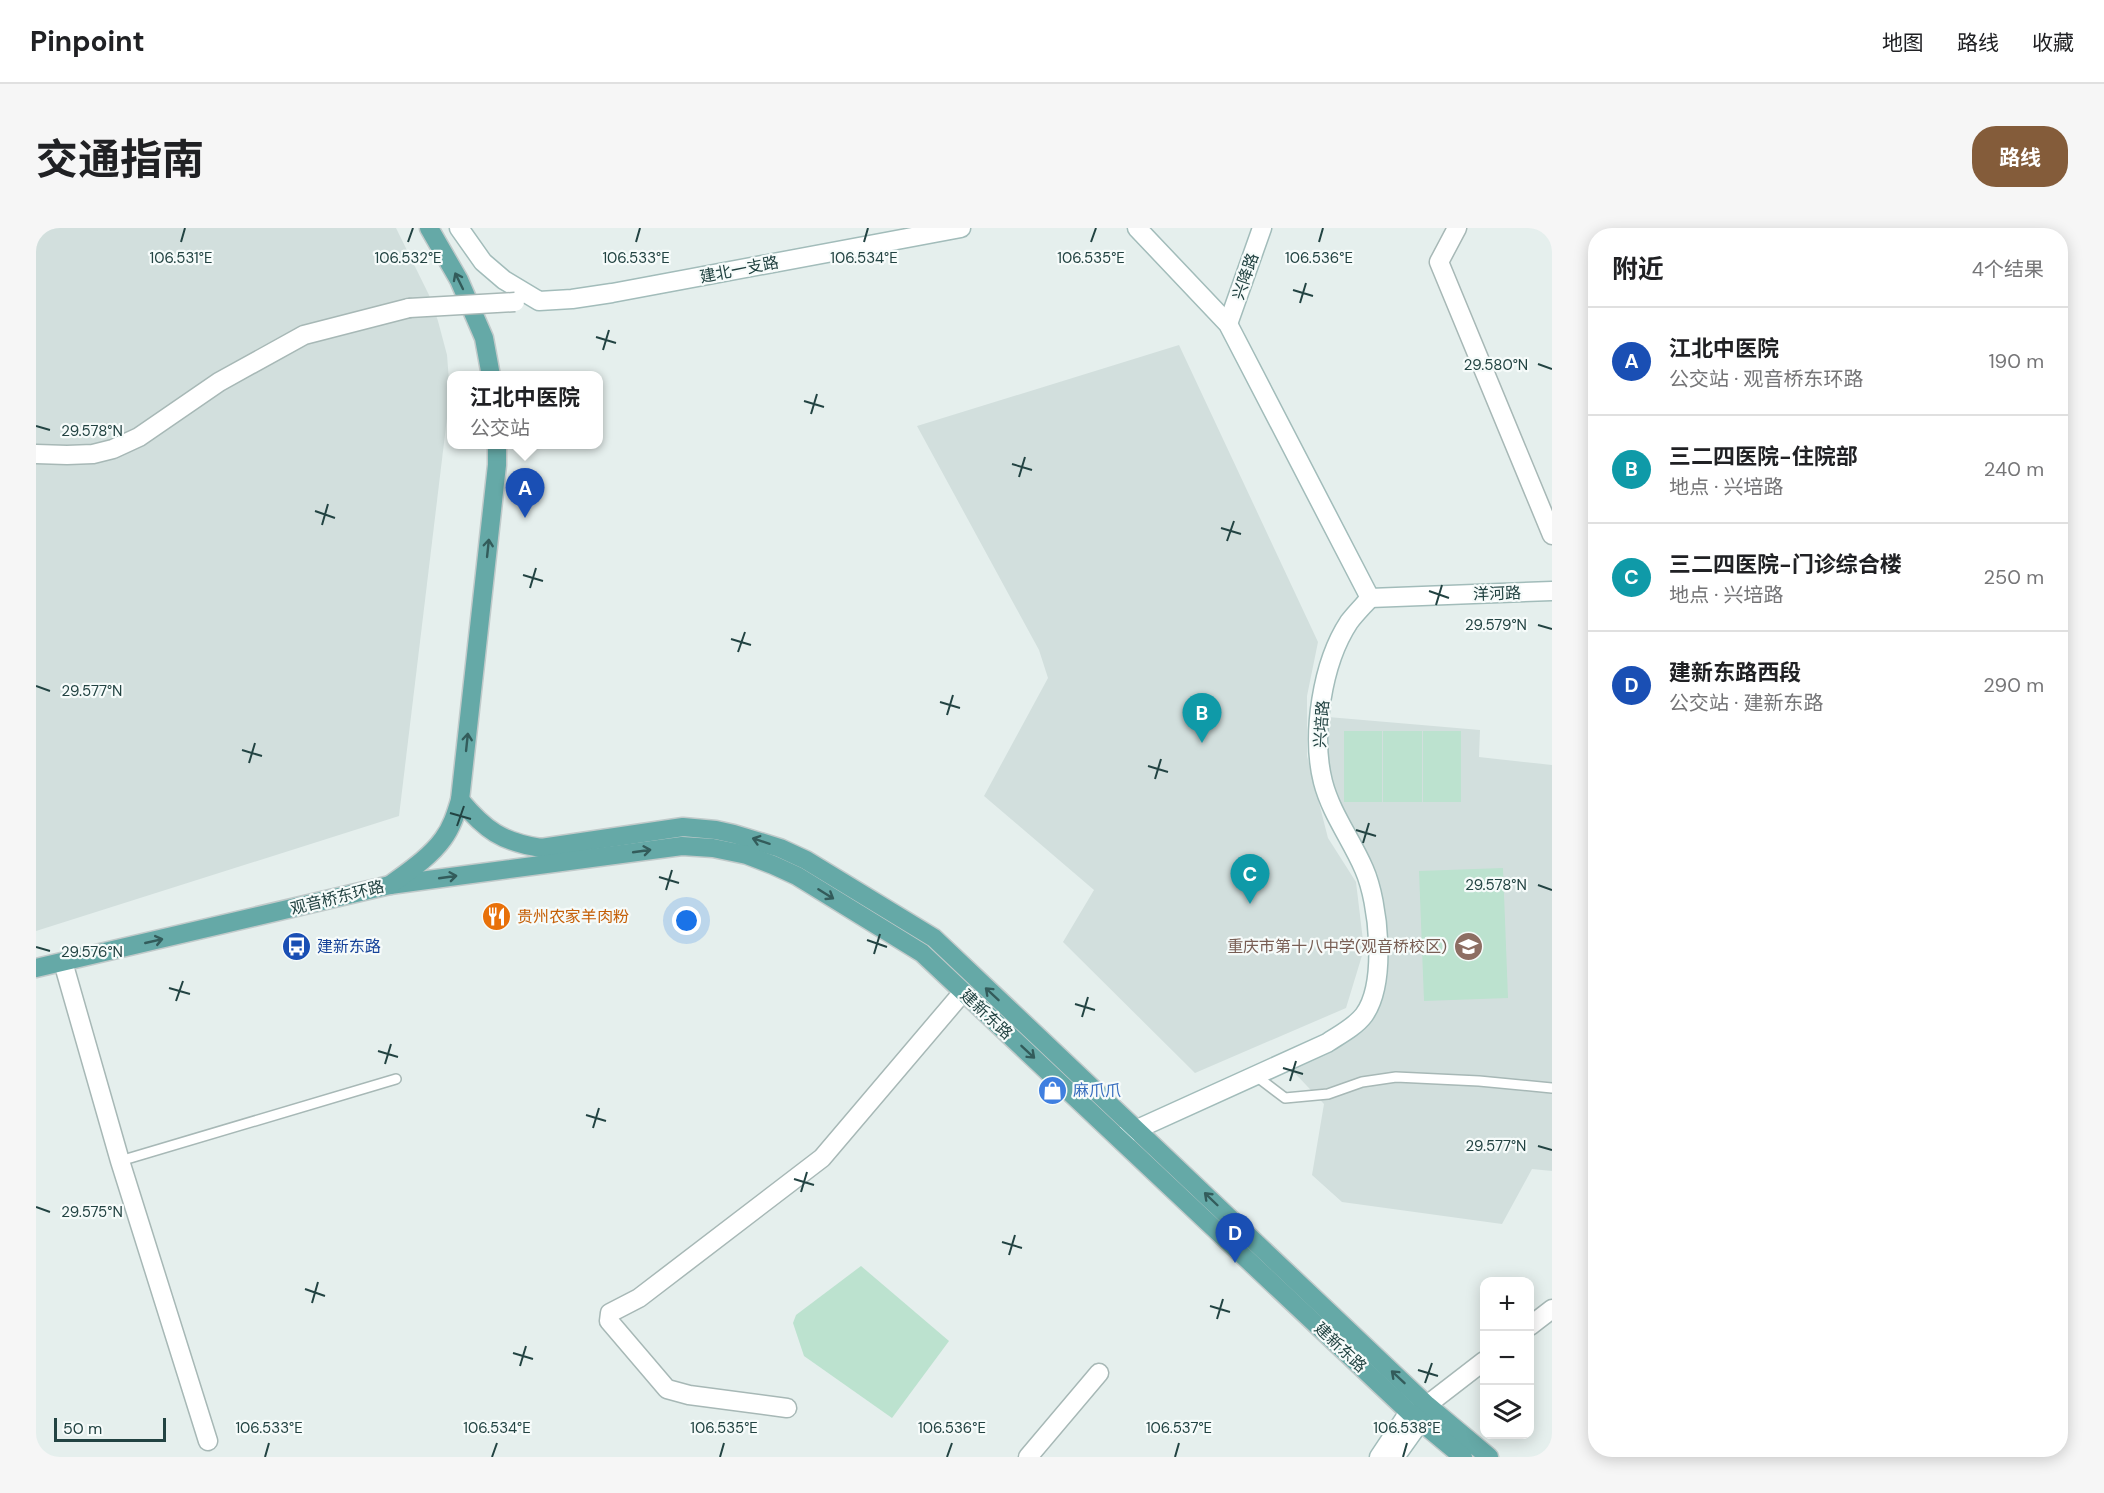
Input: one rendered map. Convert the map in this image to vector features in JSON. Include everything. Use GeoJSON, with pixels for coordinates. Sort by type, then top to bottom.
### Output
{"type":"FeatureCollection","features":[{"type":"Feature","properties":{"kind":"main road"},"geometry":{"type":"LineString","coordinates":[[429,228],[459,280],[480,328],[490,371]]}},
{"type":"Feature","properties":{"kind":"main road","name":"观音桥东环路"},"geometry":{"type":"LineString","coordinates":[[36,968],[390,885],[423,860],[444,838],[454,819],[460,800],[497,449]]}},
{"type":"Feature","properties":{"kind":"main road","name":"建新东路"},"geometry":{"type":"LineString","coordinates":[[460,800],[489,830],[502,838],[541,848],[683,828],[716,830],[749,837],[806,860],[933,938],[1137,1129],[1463,1457]]}},
{"type":"Feature","properties":{"kind":"main road","name":"建新东路"},"geometry":{"type":"LineString","coordinates":[[390,885],[682,846],[713,848],[747,855],[798,876],[922,953],[1119,1138],[1419,1413],[1489,1457]]}},
{"type":"Feature","properties":{"kind":"street"},"geometry":{"type":"LineString","coordinates":[[459,228],[483,262],[504,280],[539,301]]}},
{"type":"Feature","properties":{"kind":"street","name":"建北一支路"},"geometry":{"type":"LineString","coordinates":[[36,454],[93,454],[113,449],[139,437],[219,382],[304,334],[409,308],[572,299],[961,228]]}},
{"type":"Feature","properties":{"kind":"street"},"geometry":{"type":"LineString","coordinates":[[1137,228],[1228,324],[1370,598]]}},
{"type":"Feature","properties":{"kind":"street","name":"兴降路"},"geometry":{"type":"LineString","coordinates":[[1228,324],[1262,228]]}},
{"type":"Feature","properties":{"kind":"street"},"geometry":{"type":"LineString","coordinates":[[1456,228],[1439,262],[1552,535]]}},
{"type":"Feature","properties":{"kind":"street","name":"洋河路"},"geometry":{"type":"LineString","coordinates":[[1370,598],[1552,591]]}},
{"type":"Feature","properties":{"kind":"street","name":"兴培路"},"geometry":{"type":"LineString","coordinates":[[1119,1138],[1327,1043],[1346,1031],[1363,1016],[1372,998],[1377,977],[1376,915],[1372,891],[1364,867],[1334,812],[1323,782],[1318,750],[1320,715],[1326,680],[1336,649],[1349,622],[1370,598]]}},
{"type":"Feature","properties":{"kind":"street"},"geometry":{"type":"LineString","coordinates":[[63,962],[120,1161],[208,1441]]}},
{"type":"Feature","properties":{"kind":"street"},"geometry":{"type":"LineString","coordinates":[[788,1408],[689,1395],[667,1389],[609,1321],[610,1312],[639,1298],[822,1158],[963,992]]}},
{"type":"Feature","properties":{"kind":"street"},"geometry":{"type":"LineString","coordinates":[[1534,1323],[1552,1309]]}},
{"type":"Feature","properties":{"kind":"street"},"geometry":{"type":"LineString","coordinates":[[1378,1457],[1419,1413],[1480,1364]]}},
{"type":"Feature","properties":{"kind":"street"},"geometry":{"type":"LineString","coordinates":[[1028,1457],[1099,1373]]}},
{"type":"Feature","properties":{"kind":"street"},"geometry":{"type":"LineString","coordinates":[[1395,1457],[1419,1413]]}},
{"type":"Feature","properties":{"kind":"lane"},"geometry":{"type":"LineString","coordinates":[[1256,1076],[1285,1098],[1328,1094],[1362,1082],[1396,1077],[1479,1081],[1552,1088]]}},
{"type":"Feature","properties":{"kind":"lane"},"geometry":{"type":"LineString","coordinates":[[120,1161],[396,1079]]}},
{"type":"Feature","properties":{"kind":"shaded area"},"geometry":{"type":"Polygon","coordinates":[[[36,228],[396,228],[429,295],[447,355],[448,371],[447,418],[399,816],[36,931],[36,228]]]}},
{"type":"Feature","properties":{"kind":"shaded area"},"geometry":{"type":"Polygon","coordinates":[[[1179,345],[1318,642],[1307,696],[1307,756],[1328,838],[1356,882],[1364,949],[1346,1008],[1195,1073],[1063,942],[1094,890],[984,796],[1048,678],[1039,650],[917,426],[1179,345]]]}},
{"type":"Feature","properties":{"kind":"shaded area","name":"重庆市第十八中学(观音桥校区)"},"geometry":{"type":"Polygon","coordinates":[[[1328,717],[1480,730],[1479,757],[1552,765],[1552,1171],[1532,1169],[1502,1224],[1342,1202],[1312,1175],[1324,1104],[1290,1068],[1330,1048],[1385,979],[1342,809],[1331,780],[1327,751],[1328,717]]]}},
{"type":"Feature","properties":{"kind":"green space"},"geometry":{"type":"Polygon","coordinates":[[[1344,731],[1382,731],[1382,802],[1344,802],[1344,731]]]}},
{"type":"Feature","properties":{"kind":"green space"},"geometry":{"type":"Polygon","coordinates":[[[1383,731],[1422,731],[1422,802],[1383,802],[1383,731]]]}},
{"type":"Feature","properties":{"kind":"green space"},"geometry":{"type":"Polygon","coordinates":[[[1423,731],[1461,731],[1461,802],[1423,802],[1423,731]]]}},
{"type":"Feature","properties":{"kind":"green space"},"geometry":{"type":"Polygon","coordinates":[[[1503,868],[1508,998],[1424,1001],[1419,871],[1503,868]]]}},
{"type":"Feature","properties":{"kind":"green space"},"geometry":{"type":"Polygon","coordinates":[[[861,1266],[949,1341],[892,1418],[804,1356],[793,1323],[796,1315],[861,1266]]]}},
{"type":"Feature","properties":{"kind":"place","name":"江北中医院"},"geometry":{"type":"Point","coordinates":[525,518]}},
{"type":"Feature","properties":{"kind":"place","name":"三二四医院-住院部"},"geometry":{"type":"Point","coordinates":[1202,743]}},
{"type":"Feature","properties":{"kind":"place","name":"三二四医院-门诊综合楼"},"geometry":{"type":"Point","coordinates":[1250,904]}},
{"type":"Feature","properties":{"kind":"place","name":"贵州农家羊肉粉"},"geometry":{"type":"Point","coordinates":[496,916]}},
{"type":"Feature","properties":{"kind":"place","name":"建新东路"},"geometry":{"type":"Point","coordinates":[296,946]}},
{"type":"Feature","properties":{"kind":"place","name":"重庆市第十八中学(观音桥校区)"},"geometry":{"type":"Point","coordinates":[1468,946]}},
{"type":"Feature","properties":{"kind":"place","name":"麻爪爪"},"geometry":{"type":"Point","coordinates":[1052,1090]}},
{"type":"Feature","properties":{"kind":"place","name":"建新东路西段"},"geometry":{"type":"Point","coordinates":[1235,1263]}}]}
